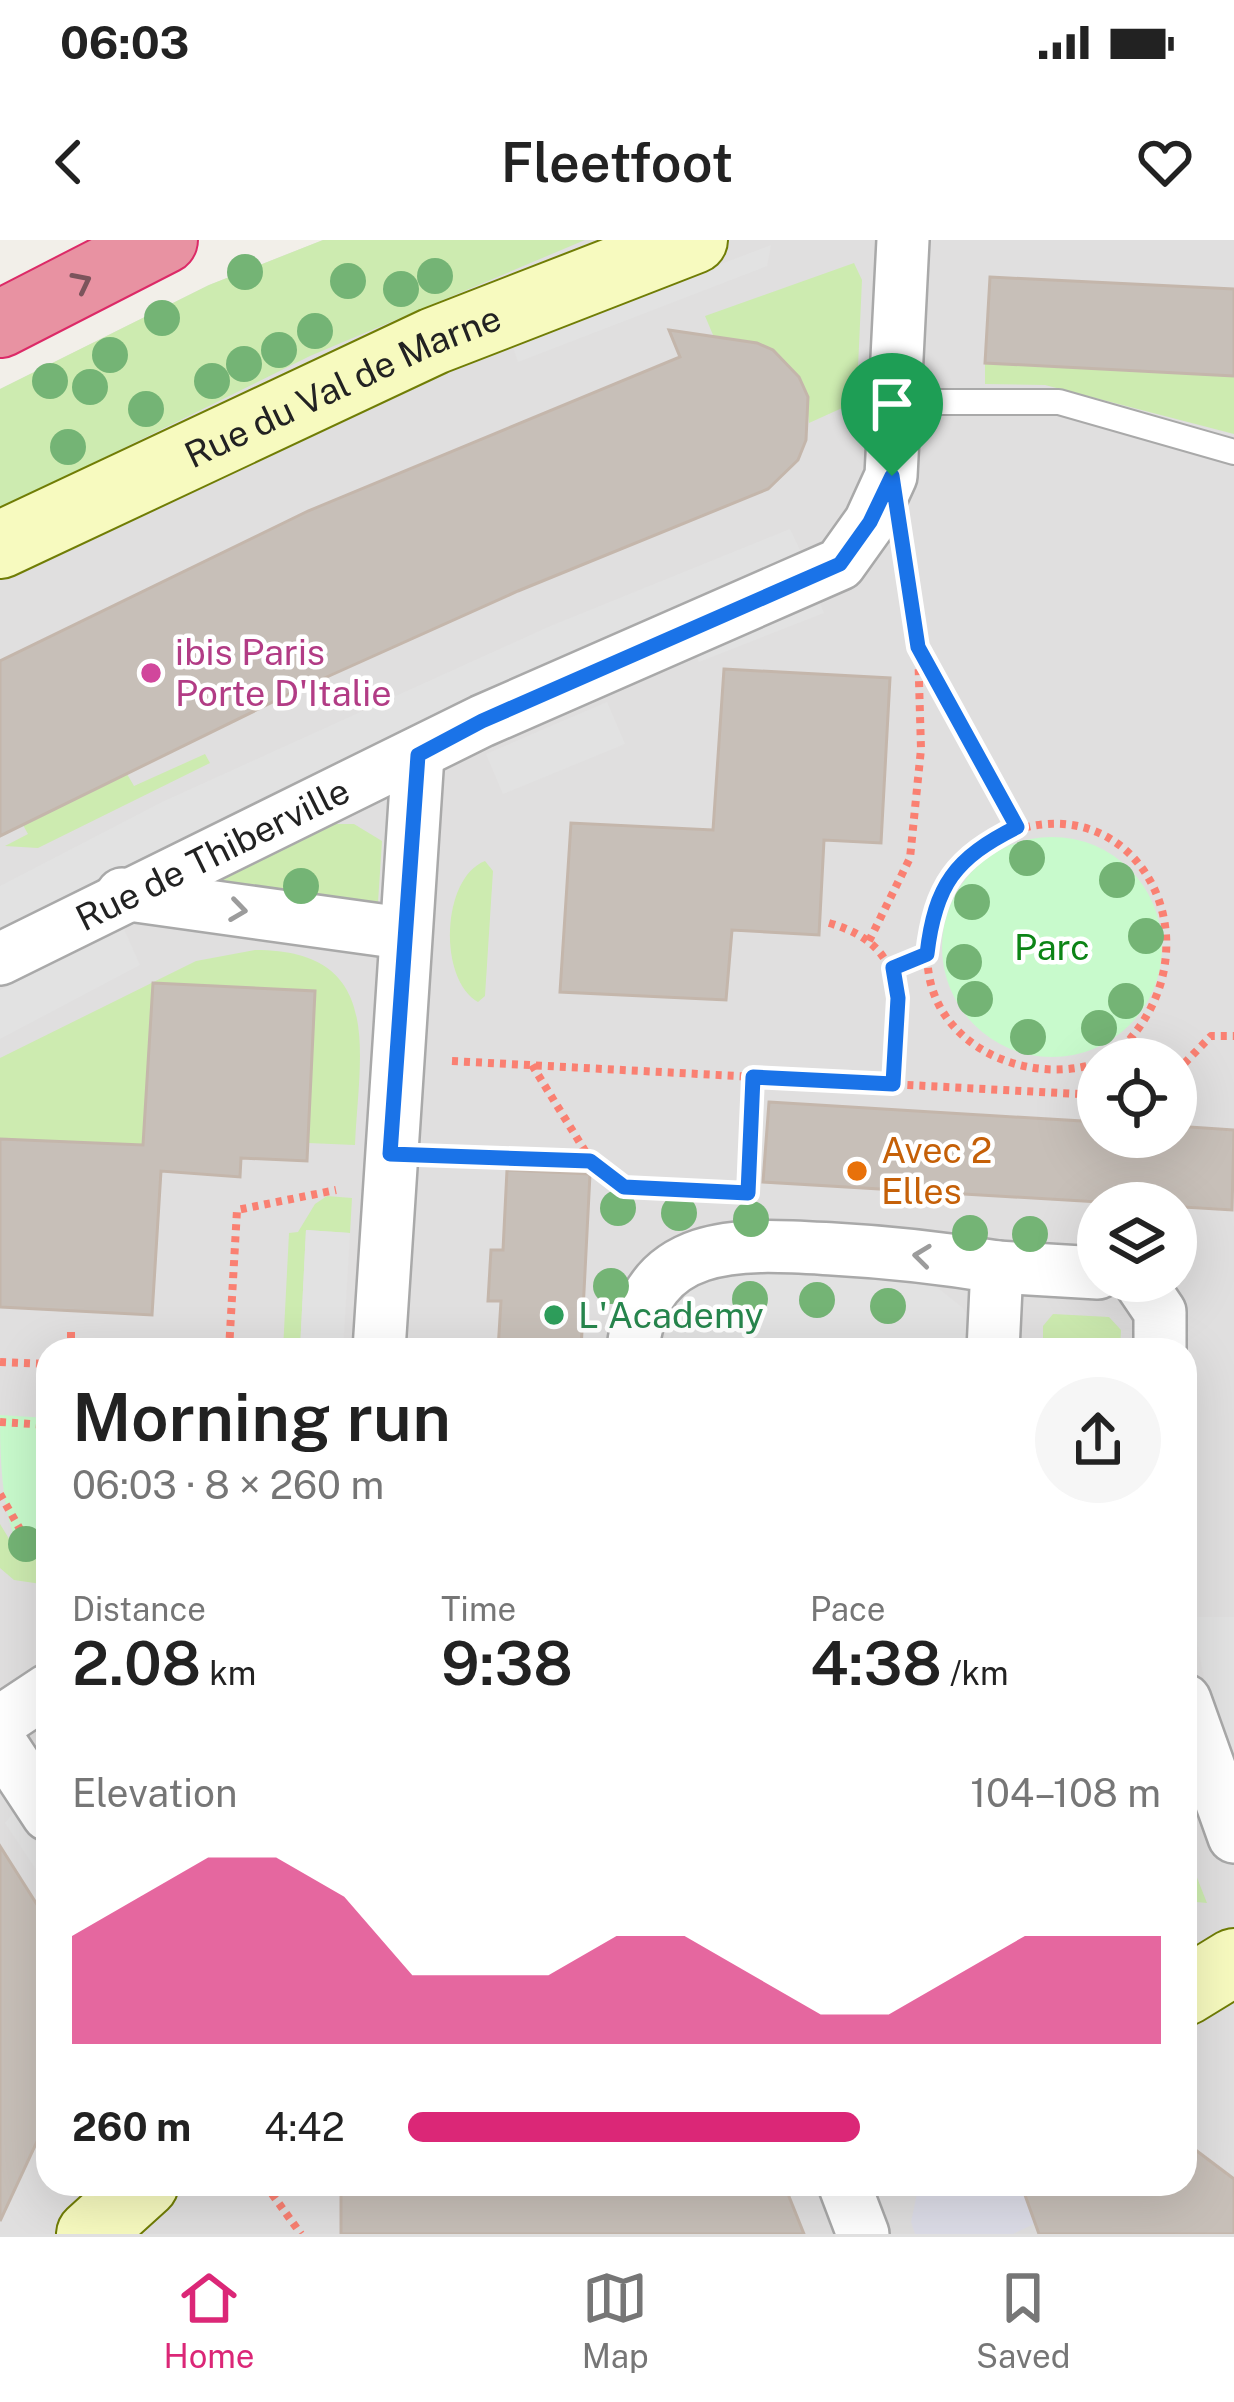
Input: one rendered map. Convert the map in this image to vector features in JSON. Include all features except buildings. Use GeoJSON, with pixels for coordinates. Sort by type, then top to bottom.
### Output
{"type":"FeatureCollection","features":[{"type":"Feature","properties":{"kind":"highway"},"geometry":{"type":"LineString","coordinates":[[0,325],[164,240]]}},
{"type":"Feature","properties":{"kind":"main road","name":"Rue du Val de Marne"},"geometry":{"type":"LineString","coordinates":[[0,545],[434,341],[694,240]]}},
{"type":"Feature","properties":{"kind":"main road"},"geometry":{"type":"LineString","coordinates":[[1197,1985],[1234,1962]]}},
{"type":"Feature","properties":{"kind":"main road"},"geometry":{"type":"LineString","coordinates":[[90,2234],[132,2196]]}},
{"type":"Feature","properties":{"kind":"street","name":"Rue de Thiberville"},"geometry":{"type":"LineString","coordinates":[[0,958],[122,894],[482,721],[840,564],[870,522],[892,476],[903,240]]}},
{"type":"Feature","properties":{"kind":"street"},"geometry":{"type":"LineString","coordinates":[[380,1338],[402,933],[418,755]]}},
{"type":"Feature","properties":{"kind":"street"},"geometry":{"type":"LineString","coordinates":[[122,894],[402,933]]}},
{"type":"Feature","properties":{"kind":"street"},"geometry":{"type":"LineString","coordinates":[[636,1338],[640,1318],[658,1286],[689,1259],[716,1248],[750,1244],[917,1254],[997,1267],[1077,1272]]}},
{"type":"Feature","properties":{"kind":"street"},"geometry":{"type":"LineString","coordinates":[[994,1338],[997,1267]]}},
{"type":"Feature","properties":{"kind":"street"},"geometry":{"type":"LineString","coordinates":[[1153,1302],[1160,1312],[1160,1338]]}},
{"type":"Feature","properties":{"kind":"street"},"geometry":{"type":"LineString","coordinates":[[0,1722],[36,1698]]}},
{"type":"Feature","properties":{"kind":"street"},"geometry":{"type":"LineString","coordinates":[[1197,1734],[1234,1837]]}},
{"type":"Feature","properties":{"kind":"street"},"geometry":{"type":"LineString","coordinates":[[0,1742],[36,1797]]}},
{"type":"Feature","properties":{"kind":"street"},"geometry":{"type":"LineString","coordinates":[[849,2196],[863,2234]]}},
{"type":"Feature","properties":{"kind":"lane"},"geometry":{"type":"LineString","coordinates":[[895,402],[1058,402],[1234,452]]}},
{"type":"Feature","properties":{"kind":"path"},"geometry":{"type":"LineString","coordinates":[[869,941],[910,858],[921,749],[918,647],[892,476]]}},
{"type":"Feature","properties":{"kind":"path"},"geometry":{"type":"LineString","coordinates":[[918,647],[1017,827]]}},
{"type":"Feature","properties":{"kind":"path"},"geometry":{"type":"LineString","coordinates":[[1077,1070],[1044,1071],[989,1057],[958,1030],[936,994],[927,954],[932,912],[950,875],[979,846],[1017,827],[1058,822],[1098,831],[1134,851],[1161,883],[1176,921],[1177,942]]}},
{"type":"Feature","properties":{"kind":"path"},"geometry":{"type":"LineString","coordinates":[[829,923],[869,941],[893,968],[898,998],[893,1084]]}},
{"type":"Feature","properties":{"kind":"path"},"geometry":{"type":"LineString","coordinates":[[893,968],[927,954]]}},
{"type":"Feature","properties":{"kind":"path"},"geometry":{"type":"LineString","coordinates":[[1140,1038],[1166,1002],[1178,962]]}},
{"type":"Feature","properties":{"kind":"path"},"geometry":{"type":"LineString","coordinates":[[1197,1050],[1211,1036],[1234,1036]]}},
{"type":"Feature","properties":{"kind":"path"},"geometry":{"type":"LineString","coordinates":[[395,1058],[1077,1094]]}},
{"type":"Feature","properties":{"kind":"path"},"geometry":{"type":"LineString","coordinates":[[532,1065],[590,1161],[624,1187],[748,1193],[753,1077]]}},
{"type":"Feature","properties":{"kind":"path"},"geometry":{"type":"LineString","coordinates":[[1043,1092],[1044,1071]]}},
{"type":"Feature","properties":{"kind":"path"},"geometry":{"type":"LineString","coordinates":[[390,1154],[590,1161]]}},
{"type":"Feature","properties":{"kind":"path"},"geometry":{"type":"LineString","coordinates":[[230,1338],[237,1210],[340,1189]]}},
{"type":"Feature","properties":{"kind":"path"},"geometry":{"type":"LineString","coordinates":[[71,1331],[71,1338]]}},
{"type":"Feature","properties":{"kind":"path"},"geometry":{"type":"LineString","coordinates":[[0,1362],[36,1364]]}},
{"type":"Feature","properties":{"kind":"path"},"geometry":{"type":"LineString","coordinates":[[0,1423],[36,1424]]}},
{"type":"Feature","properties":{"kind":"path"},"geometry":{"type":"LineString","coordinates":[[0,1494],[21,1531],[36,1534]]}},
{"type":"Feature","properties":{"kind":"path"},"geometry":{"type":"LineString","coordinates":[[274,2196],[302,2234]]}},
{"type":"Feature","properties":{"kind":"shaded area"},"geometry":{"type":"Polygon","coordinates":[[[323,240],[1234,240],[1234,2234],[0,2234],[0,389],[209,285],[323,240]]]}},
{"type":"Feature","properties":{"kind":"shaded area"},"geometry":{"type":"Polygon","coordinates":[[[771,245],[767,266],[518,362],[512,344],[771,245]]]}},
{"type":"Feature","properties":{"kind":"shaded area"},"geometry":{"type":"Polygon","coordinates":[[[790,529],[806,563],[398,736],[0,929],[0,886],[162,802],[548,627],[790,529]]]}},
{"type":"Feature","properties":{"kind":"shaded area"},"geometry":{"type":"Polygon","coordinates":[[[817,597],[824,613],[699,662],[693,647],[817,597]]]}},
{"type":"Feature","properties":{"kind":"shaded area"},"geometry":{"type":"Polygon","coordinates":[[[607,702],[625,744],[503,794],[486,754],[607,702]]]}},
{"type":"Feature","properties":{"kind":"shaded area"},"geometry":{"type":"Polygon","coordinates":[[[124,929],[140,965],[0,1039],[0,990],[124,929]]]}},
{"type":"Feature","properties":{"kind":"shaded area"},"geometry":{"type":"Polygon","coordinates":[[[306,1230],[350,1233],[344,1338],[301,1338],[306,1230]]]}},
{"type":"Feature","properties":{"kind":"shaded area"},"geometry":{"type":"Polygon","coordinates":[[[732,1263],[928,1280],[963,1308],[972,1323],[971,1338],[665,1338],[672,1298],[732,1263]]]}},
{"type":"Feature","properties":{"kind":"shaded area"},"geometry":{"type":"Polygon","coordinates":[[[1197,1617],[1234,1617],[1234,1772],[1207,1693],[1197,1617]]]}},
{"type":"Feature","properties":{"kind":"shaded area"},"geometry":{"type":"Polygon","coordinates":[[[15,1810],[36,1842],[36,1870],[5,1823],[15,1810]]]}},
{"type":"Feature","properties":{"kind":"shaded area"},"geometry":{"type":"Polygon","coordinates":[[[916,2196],[1045,2196],[1036,2223],[1013,2234],[915,2234],[911,2222],[916,2196]]]}},
{"type":"Feature","properties":{"kind":"green space"},"geometry":{"type":"Polygon","coordinates":[[[323,240],[585,240],[310,356],[0,509],[0,389],[209,285],[323,240]]]}},
{"type":"Feature","properties":{"kind":"green space"},"geometry":{"type":"Polygon","coordinates":[[[854,263],[862,280],[857,389],[851,404],[809,423],[801,387],[782,359],[753,343],[716,342],[705,316],[854,263]]]}},
{"type":"Feature","properties":{"kind":"green space"},"geometry":{"type":"Polygon","coordinates":[[[985,363],[1234,376],[1234,434],[1045,385],[985,384],[985,363]]]}},
{"type":"Feature","properties":{"kind":"green space"},"geometry":{"type":"Polygon","coordinates":[[[205,754],[210,763],[38,848],[5,846],[28,834],[23,825],[127,774],[134,786],[205,754]]]}},
{"type":"Feature","properties":{"kind":"green space"},"geometry":{"type":"Polygon","coordinates":[[[333,824],[354,824],[382,841],[378,903],[371,908],[218,886],[226,875],[333,824]]]}},
{"type":"Feature","properties":{"kind":"green space","name":"Parc"},"geometry":{"type":"Polygon","coordinates":[[[1030,839],[1074,839],[1113,855],[1144,886],[1160,925],[1160,969],[1144,1008],[1114,1038],[1077,1038],[1074,1055],[1030,1055],[991,1039],[960,1008],[944,969],[944,925],[960,886],[991,855],[1030,839]]]}},
{"type":"Feature","properties":{"kind":"green space"},"geometry":{"type":"Polygon","coordinates":[[[485,861],[493,871],[485,996],[478,1002],[456,973],[450,930],[460,887],[470,871],[485,861]]]}},
{"type":"Feature","properties":{"kind":"green space"},"geometry":{"type":"Polygon","coordinates":[[[255,950],[297,955],[326,967],[345,987],[356,1013],[360,1042],[355,1145],[308,1143],[315,991],[154,983],[143,1145],[0,1139],[0,1058],[196,961],[255,950]]]}},
{"type":"Feature","properties":{"kind":"green space"},"geometry":{"type":"Polygon","coordinates":[[[327,1196],[352,1198],[350,1233],[306,1230],[301,1338],[284,1338],[289,1233],[298,1232],[315,1204],[327,1196]]]}},
{"type":"Feature","properties":{"kind":"green space"},"geometry":{"type":"Polygon","coordinates":[[[1053,1314],[1109,1317],[1121,1330],[1121,1338],[1043,1338],[1043,1326],[1053,1314]]]}},
{"type":"Feature","properties":{"kind":"green space"},"geometry":{"type":"Polygon","coordinates":[[[0,1415],[36,1417],[36,1558],[20,1547],[12,1529],[3,1480],[0,1415]]]}},
{"type":"Feature","properties":{"kind":"green space"},"geometry":{"type":"Polygon","coordinates":[[[0,1524],[14,1547],[36,1558],[36,1583],[14,1580],[0,1568],[0,1524]]]}},
{"type":"Feature","properties":{"kind":"green space"},"geometry":{"type":"Polygon","coordinates":[[[1197,1878],[1207,1903],[1197,1902],[1197,1878]]]}},
{"type":"Feature","properties":{"kind":"place","name":"ibis Paris Porte D'Italie"},"geometry":{"type":"Point","coordinates":[151,673]}},
{"type":"Feature","properties":{"kind":"place","name":"Avec 2 Elles"},"geometry":{"type":"Point","coordinates":[857,1171]}},
{"type":"Feature","properties":{"kind":"place","name":"L'Academy"},"geometry":{"type":"Point","coordinates":[554,1315]}},
{"type":"Feature","properties":{"kind":"route"},"geometry":{"type":"LineString","coordinates":[[892,476],[918,647],[1017,827],[979,846],[950,875],[932,912],[927,954],[893,968],[898,998],[893,1084],[753,1077],[748,1193],[624,1187],[590,1161],[390,1154],[418,755],[482,721],[840,564],[870,522],[892,476]]}}]}
